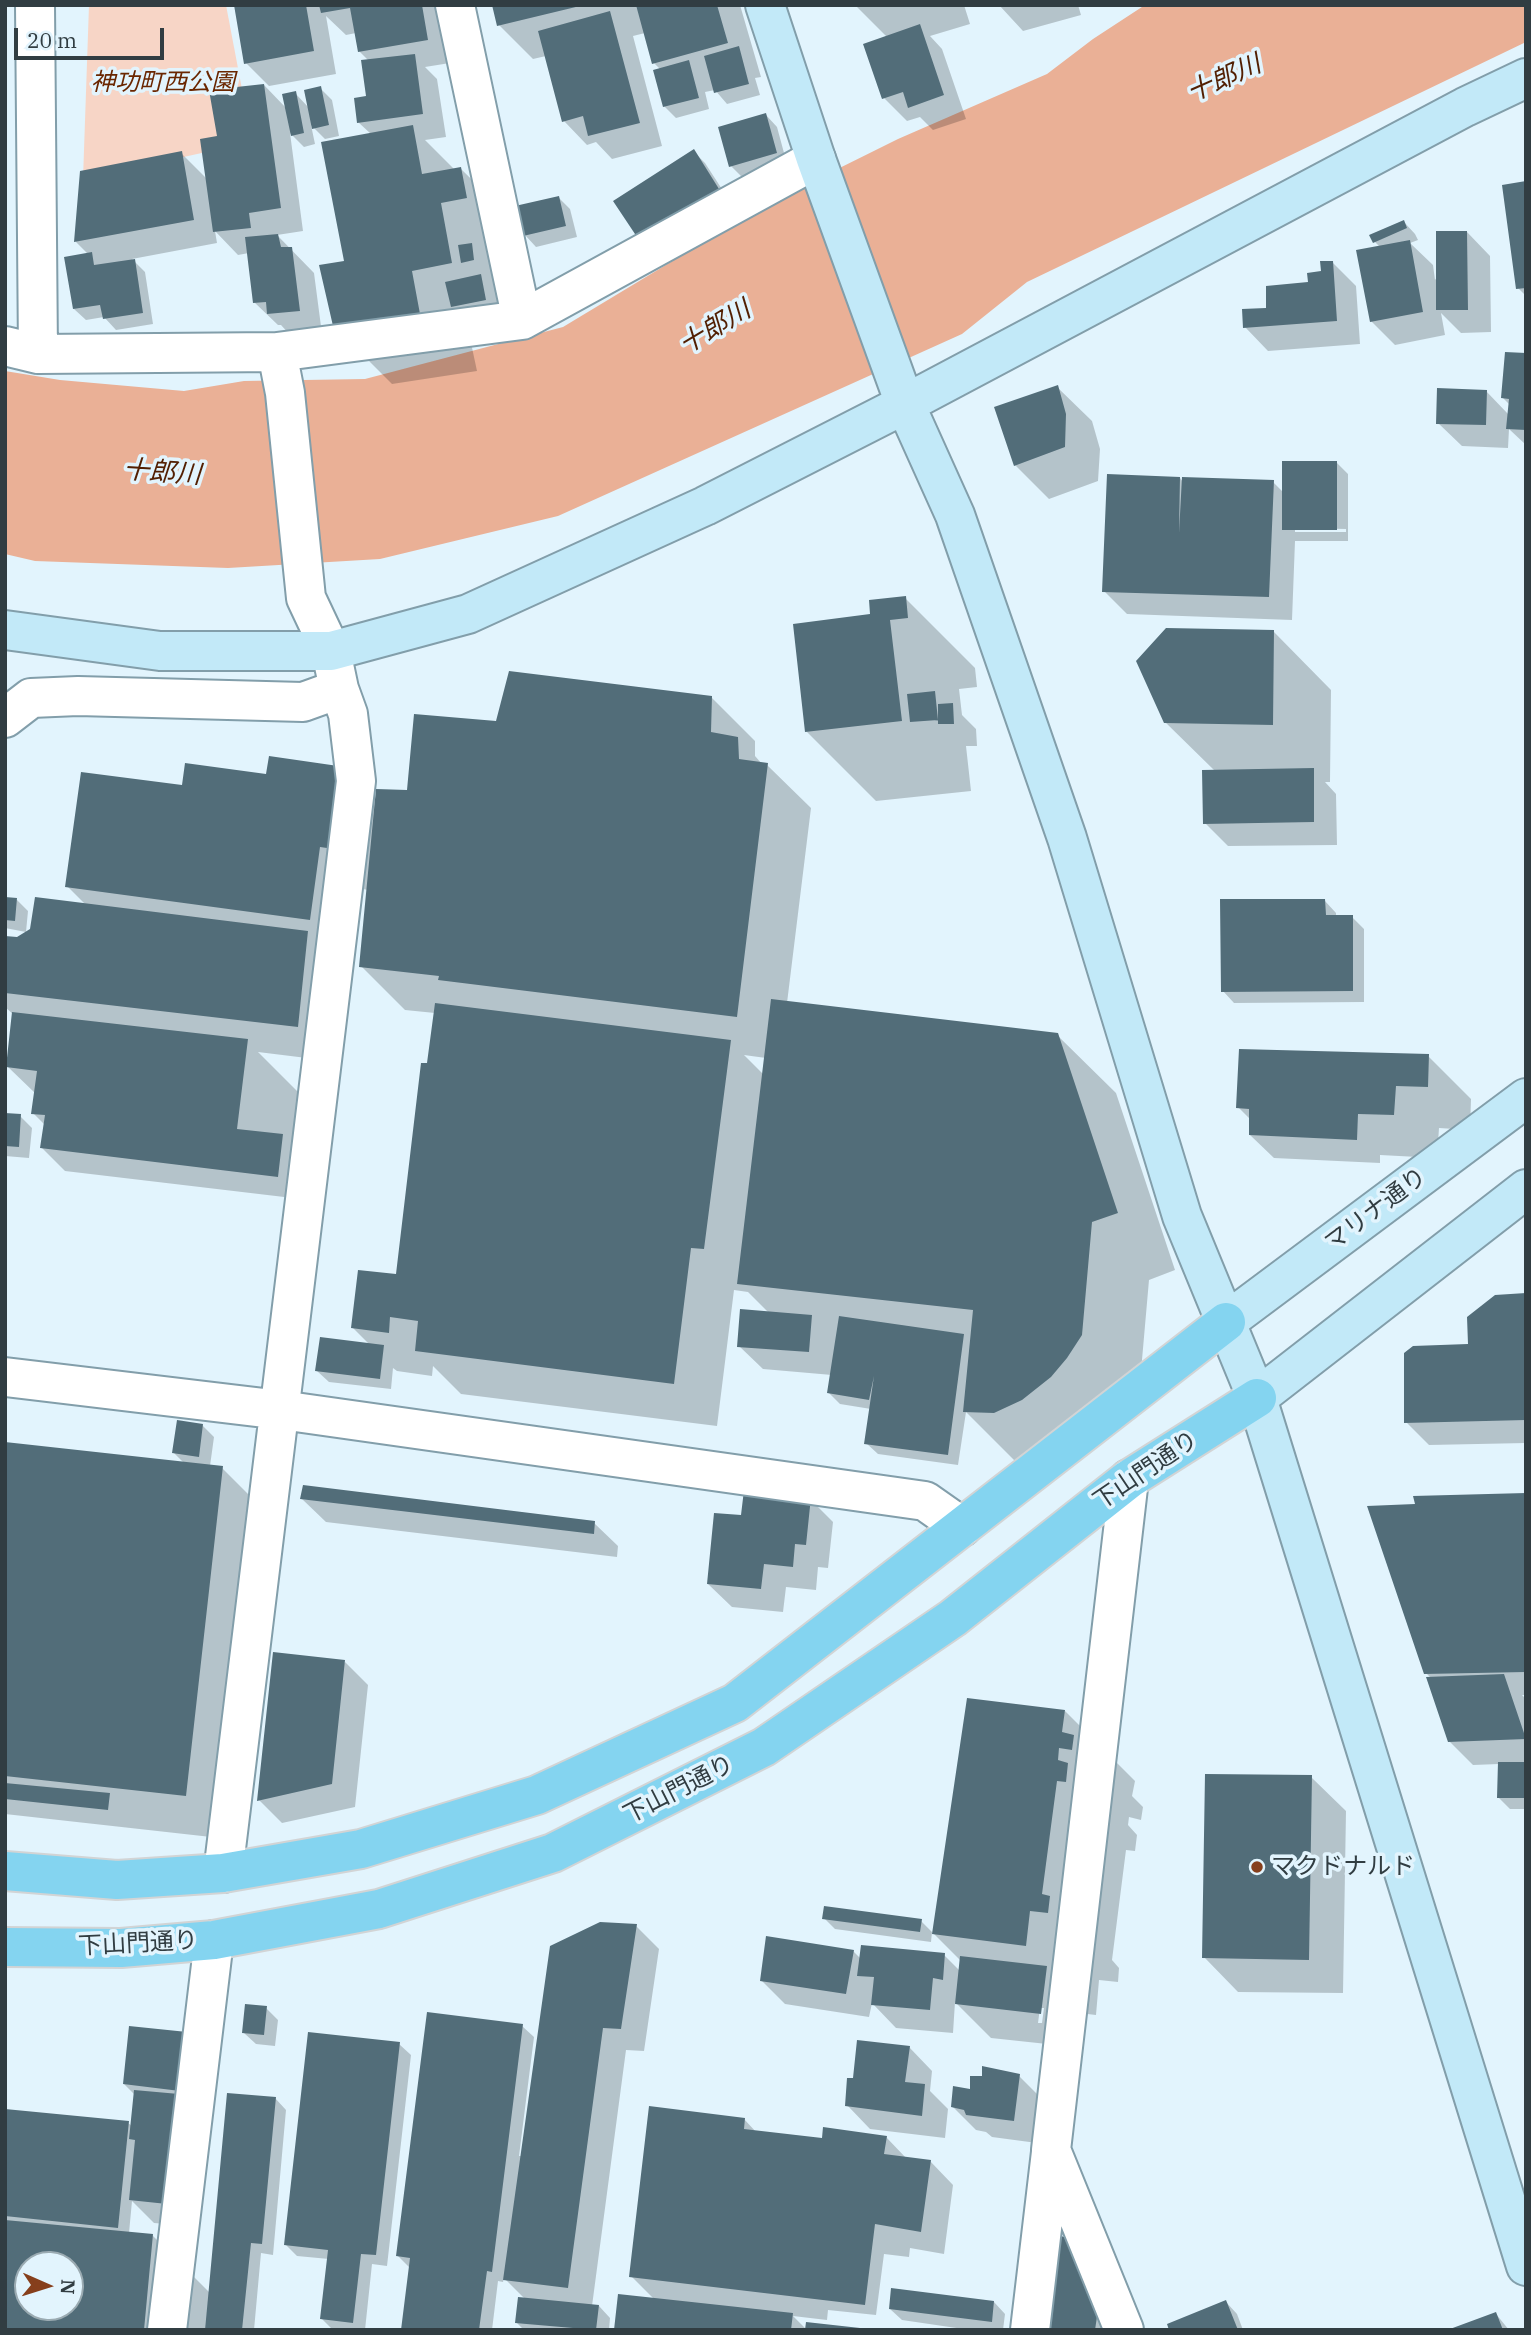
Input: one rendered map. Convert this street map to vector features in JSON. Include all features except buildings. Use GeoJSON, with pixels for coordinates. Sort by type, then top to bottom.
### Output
{"type":"FeatureCollection","features":[{"type":"Feature","properties":{"kind":"main road"},"geometry":{"type":"LineString","coordinates":[[5,1871],[117,1880],[223,1873],[362,1849],[537,1795],[562,1784],[735,1703],[1226,1322]]}},
{"type":"Feature","properties":{"kind":"main road","name":"下山門通り"},"geometry":{"type":"LineString","coordinates":[[5,1947],[121,1948],[214,1940],[379,1909],[553,1853],[764,1747],[953,1618],[1129,1479],[1257,1398]]}},
{"type":"Feature","properties":{"kind":"street"},"geometry":{"type":"LineString","coordinates":[[35,5],[21,350],[277,352],[522,320],[816,159]]}},
{"type":"Feature","properties":{"kind":"street"},"geometry":{"type":"LineString","coordinates":[[455,5],[522,320]]}},
{"type":"Feature","properties":{"kind":"street"},"geometry":{"type":"LineString","coordinates":[[765,5],[816,159],[905,404],[955,515],[1067,838],[1182,1216],[1257,1398],[1523,2252]]}},
{"type":"Feature","properties":{"kind":"street"},"geometry":{"type":"LineString","coordinates":[[5,630],[160,651],[331,651],[468,614],[705,506],[905,404],[1440,120],[1526,78]]}},
{"type":"Feature","properties":{"kind":"street"},"geometry":{"type":"LineString","coordinates":[[223,1873],[356,780],[348,714],[339,689],[331,651],[306,598],[285,393],[277,352]]}},
{"type":"Feature","properties":{"kind":"street"},"geometry":{"type":"LineString","coordinates":[[5,718],[31,698],[78,696],[303,702],[339,689]]}},
{"type":"Feature","properties":{"kind":"street","name":"マリナ通り"},"geometry":{"type":"LineString","coordinates":[[1226,1322],[1526,1098]]}},
{"type":"Feature","properties":{"kind":"street"},"geometry":{"type":"LineString","coordinates":[[1257,1398],[1526,1189]]}},
{"type":"Feature","properties":{"kind":"street"},"geometry":{"type":"LineString","coordinates":[[5,1377],[281,1410],[925,1501],[962,1527]]}},
{"type":"Feature","properties":{"kind":"street"},"geometry":{"type":"LineString","coordinates":[[1030,2330],[1129,1479]]}},
{"type":"Feature","properties":{"kind":"street"},"geometry":{"type":"LineString","coordinates":[[167,2330],[214,1940]]}},
{"type":"Feature","properties":{"kind":"street"},"geometry":{"type":"LineString","coordinates":[[1051,2150],[1124,2330]]}},
{"type":"Feature","properties":{"kind":"green space","name":"神功町西公園"},"geometry":{"type":"Polygon","coordinates":[[[89,5],[226,5],[252,142],[83,179],[89,5]]]}},
{"type":"Feature","properties":{"kind":"water","name":"十郎川"},"geometry":{"type":"Polygon","coordinates":[[[1145,5],[1526,5],[1526,42],[1027,282],[962,334],[558,516],[380,559],[228,568],[35,561],[5,554],[5,371],[60,380],[184,391],[244,381],[365,379],[563,327],[767,204],[898,139],[1047,74],[1093,39],[1145,5]]]}},
{"type":"Feature","properties":{"kind":"place","name":"マクドナルド"},"geometry":{"type":"Point","coordinates":[1257,1867]}}]}
